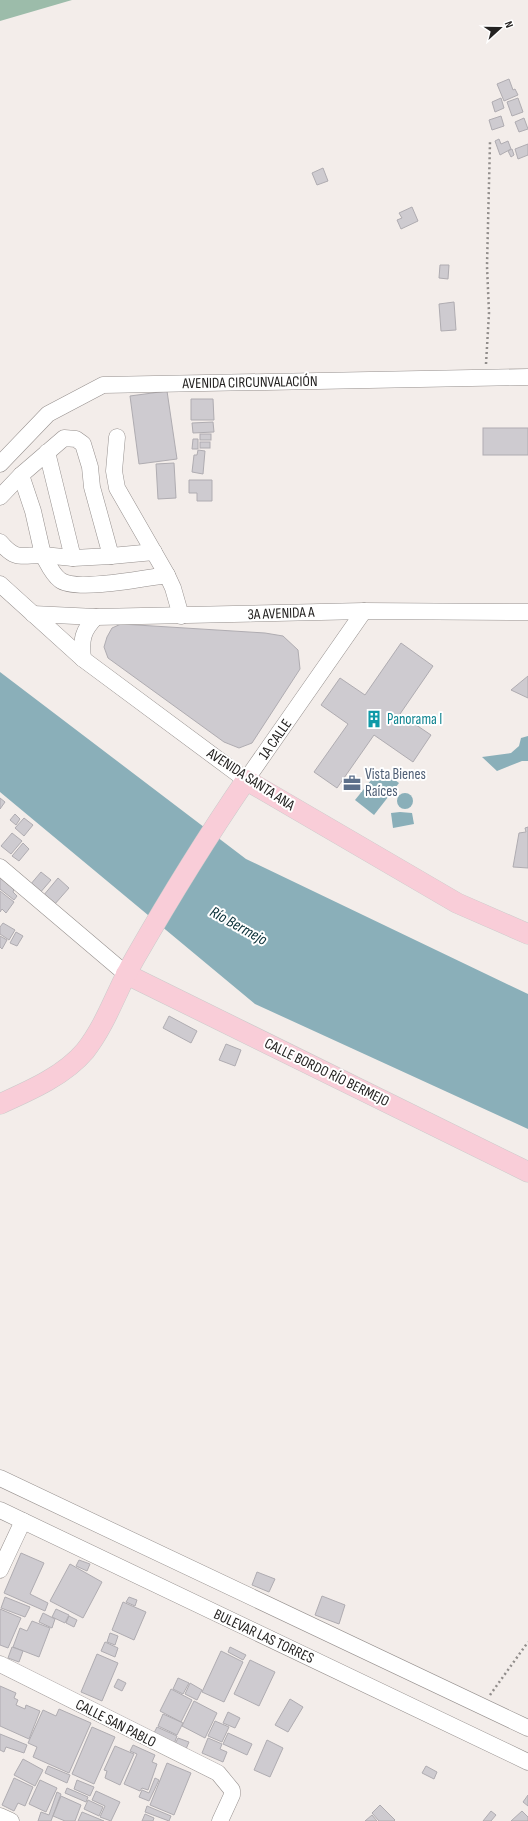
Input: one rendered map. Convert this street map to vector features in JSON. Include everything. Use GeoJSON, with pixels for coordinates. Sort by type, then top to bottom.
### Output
{"type":"FeatureCollection","features":[{"type":"Feature","properties":{"kind":"main road","name":"1A CALLE"},"geometry":{"type":"LineString","coordinates":[[0,1104],[30,1090],[61,1071],[84,1052],[104,1023],[126,974],[152,930],[220,819],[246,780]]}},
{"type":"Feature","properties":{"kind":"main road","name":"AVENIDA SANTA ANA"},"geometry":{"type":"LineString","coordinates":[[246,780],[456,903],[528,934]]}},
{"type":"Feature","properties":{"kind":"main road","name":"CALLE BORDO RÍO BERMEJO"},"geometry":{"type":"LineString","coordinates":[[126,974],[528,1172]]}},
{"type":"Feature","properties":{"kind":"street","name":"AVENIDA CIRCUNVALACIÓN"},"geometry":{"type":"LineString","coordinates":[[0,464],[48,414],[103,385],[528,377]]}},
{"type":"Feature","properties":{"kind":"street"},"geometry":{"type":"LineString","coordinates":[[0,497],[21,475],[64,438],[76,439],[82,444],[90,467],[92,488],[111,556]]}},
{"type":"Feature","properties":{"kind":"street"},"geometry":{"type":"LineString","coordinates":[[117,438],[114,471],[117,488],[167,575],[173,588],[181,616]]}},
{"type":"Feature","properties":{"kind":"street"},"geometry":{"type":"LineString","coordinates":[[47,452],[73,558]]}},
{"type":"Feature","properties":{"kind":"street"},"geometry":{"type":"LineString","coordinates":[[21,475],[33,511],[43,555],[51,571],[61,581],[74,584],[122,582],[167,575]]}},
{"type":"Feature","properties":{"kind":"street"},"geometry":{"type":"LineString","coordinates":[[0,542],[9,553],[20,556],[43,555],[73,558],[154,552]]}},
{"type":"Feature","properties":{"kind":"street","name":"AVENIDA SANTA ANA"},"geometry":{"type":"LineString","coordinates":[[0,584],[83,659],[246,780]]}},
{"type":"Feature","properties":{"kind":"street","name":"3A AVENIDA A"},"geometry":{"type":"LineString","coordinates":[[33,614],[96,617],[364,611],[528,612]]}},
{"type":"Feature","properties":{"kind":"street","name":"1A CALLE"},"geometry":{"type":"LineString","coordinates":[[246,780],[364,611]]}},
{"type":"Feature","properties":{"kind":"street"},"geometry":{"type":"LineString","coordinates":[[83,659],[81,642],[87,625],[96,617]]}},
{"type":"Feature","properties":{"kind":"street"},"geometry":{"type":"LineString","coordinates":[[0,867],[126,974]]}},
{"type":"Feature","properties":{"kind":"street","name":"BULEVAR LAS TORRES"},"geometry":{"type":"LineString","coordinates":[[0,1478],[528,1728]]}},
{"type":"Feature","properties":{"kind":"street","name":"BULEVAR LAS TORRES"},"geometry":{"type":"LineString","coordinates":[[0,1510],[528,1762]]}},
{"type":"Feature","properties":{"kind":"street"},"geometry":{"type":"LineString","coordinates":[[0,1570],[24,1521]]}},
{"type":"Feature","properties":{"kind":"street","name":"CALLE SAN PABLO"},"geometry":{"type":"LineString","coordinates":[[0,1664],[218,1774],[230,1786],[232,1795],[220,1821]]}},
{"type":"Feature","properties":{"kind":"street"},"geometry":{"type":"LineString","coordinates":[[0,1816],[11,1821]]}},
{"type":"Feature","properties":{"kind":"path"},"geometry":{"type":"LineString","coordinates":[[485,378],[489,313],[487,266],[490,142]]}},
{"type":"Feature","properties":{"kind":"path"},"geometry":{"type":"LineString","coordinates":[[482,1707],[528,1642]]}},
{"type":"Feature","properties":{"kind":"green space"},"geometry":{"type":"Polygon","coordinates":[[[0,0],[72,0],[0,21],[0,0]]]}},
{"type":"Feature","properties":{"kind":"water","name":"Río Bermejo"},"geometry":{"type":"Polygon","coordinates":[[[0,672],[246,859],[528,994],[528,1129],[255,1004],[0,792],[0,672]]]}},
{"type":"Feature","properties":{"kind":"water"},"geometry":{"type":"Polygon","coordinates":[[[528,736],[528,761],[522,761],[497,771],[482,757],[511,753],[519,746],[521,738],[528,736]]]}},
{"type":"Feature","properties":{"kind":"water"},"geometry":{"type":"Polygon","coordinates":[[[380,769],[399,783],[374,815],[355,800],[380,769]]]}},
{"type":"Feature","properties":{"kind":"water"},"geometry":{"type":"Polygon","coordinates":[[[405,793],[411,795],[413,801],[411,807],[405,809],[399,807],[397,801],[399,795],[405,793]]]}},
{"type":"Feature","properties":{"kind":"water"},"geometry":{"type":"Polygon","coordinates":[[[391,813],[412,813],[414,824],[393,828],[391,813]]]}},
{"type":"Feature","properties":{"kind":"building"},"geometry":{"type":"Polygon","coordinates":[[[509,79],[513,90],[515,89],[518,95],[504,101],[497,84],[509,79]]]}},
{"type":"Feature","properties":{"kind":"building"},"geometry":{"type":"Polygon","coordinates":[[[501,98],[504,108],[495,112],[492,102],[501,98]]]}},
{"type":"Feature","properties":{"kind":"building"},"geometry":{"type":"Polygon","coordinates":[[[518,98],[523,112],[512,116],[507,102],[518,98]]]}},
{"type":"Feature","properties":{"kind":"building"},"geometry":{"type":"Polygon","coordinates":[[[501,116],[504,126],[492,130],[489,120],[501,116]]]}},
{"type":"Feature","properties":{"kind":"building"},"geometry":{"type":"Polygon","coordinates":[[[524,118],[528,129],[519,132],[515,122],[524,118]]]}},
{"type":"Feature","properties":{"kind":"building"},"geometry":{"type":"Polygon","coordinates":[[[499,139],[501,144],[508,141],[511,149],[500,155],[495,141],[499,139]]]}},
{"type":"Feature","properties":{"kind":"building"},"geometry":{"type":"Polygon","coordinates":[[[528,144],[528,155],[518,159],[515,149],[528,144]]]}},
{"type":"Feature","properties":{"kind":"building"},"geometry":{"type":"Polygon","coordinates":[[[512,149],[514,155],[511,157],[508,151],[512,149]]]}},
{"type":"Feature","properties":{"kind":"building"},"geometry":{"type":"Polygon","coordinates":[[[323,168],[328,181],[317,185],[312,173],[323,168]]]}},
{"type":"Feature","properties":{"kind":"building"},"geometry":{"type":"Polygon","coordinates":[[[412,207],[418,221],[401,229],[397,220],[402,218],[399,213],[412,207]]]}},
{"type":"Feature","properties":{"kind":"building"},"geometry":{"type":"Polygon","coordinates":[[[440,265],[449,265],[448,279],[439,278],[440,265]]]}},
{"type":"Feature","properties":{"kind":"building"},"geometry":{"type":"Polygon","coordinates":[[[454,302],[456,330],[441,331],[439,304],[454,302]]]}},
{"type":"Feature","properties":{"kind":"building"},"geometry":{"type":"Polygon","coordinates":[[[167,391],[177,459],[139,464],[130,396],[167,391]]]}},
{"type":"Feature","properties":{"kind":"building"},"geometry":{"type":"Polygon","coordinates":[[[191,399],[213,399],[214,420],[191,420],[191,399]]]}},
{"type":"Feature","properties":{"kind":"building"},"geometry":{"type":"Polygon","coordinates":[[[213,422],[214,432],[193,433],[192,423],[213,422]]]}},
{"type":"Feature","properties":{"kind":"building"},"geometry":{"type":"Polygon","coordinates":[[[483,428],[528,428],[528,455],[483,455],[483,428]]]}},
{"type":"Feature","properties":{"kind":"building"},"geometry":{"type":"Polygon","coordinates":[[[200,434],[211,434],[211,440],[200,440],[200,434]]]}},
{"type":"Feature","properties":{"kind":"building"},"geometry":{"type":"Polygon","coordinates":[[[193,439],[198,439],[198,449],[192,449],[193,439]]]}},
{"type":"Feature","properties":{"kind":"building"},"geometry":{"type":"Polygon","coordinates":[[[200,442],[210,442],[210,448],[200,448],[200,442]]]}},
{"type":"Feature","properties":{"kind":"building"},"geometry":{"type":"Polygon","coordinates":[[[198,450],[205,451],[203,474],[192,472],[194,455],[197,455],[198,450]]]}},
{"type":"Feature","properties":{"kind":"building"},"geometry":{"type":"Polygon","coordinates":[[[174,463],[176,498],[158,499],[156,464],[174,463]]]}},
{"type":"Feature","properties":{"kind":"building"},"geometry":{"type":"Polygon","coordinates":[[[189,480],[212,480],[212,501],[197,501],[197,493],[189,493],[189,480]]]}},
{"type":"Feature","properties":{"kind":"building"},"geometry":{"type":"Polygon","coordinates":[[[121,624],[265,633],[283,636],[298,650],[300,669],[252,743],[239,748],[224,742],[108,658],[104,647],[107,637],[112,628],[121,624]]]}},
{"type":"Feature","properties":{"kind":"building","name":"Panorama I"},"geometry":{"type":"Polygon","coordinates":[[[401,643],[433,666],[400,714],[431,735],[413,762],[374,735],[337,788],[314,772],[348,724],[321,705],[340,678],[365,695],[401,643]]]}},
{"type":"Feature","properties":{"kind":"building"},"geometry":{"type":"Polygon","coordinates":[[[528,676],[528,698],[511,690],[528,676]]]}},
{"type":"Feature","properties":{"kind":"building"},"geometry":{"type":"Polygon","coordinates":[[[0,798],[5,802],[0,809],[0,798]]]}},
{"type":"Feature","properties":{"kind":"building"},"geometry":{"type":"Polygon","coordinates":[[[15,814],[20,819],[16,825],[10,820],[15,814]]]}},
{"type":"Feature","properties":{"kind":"building"},"geometry":{"type":"Polygon","coordinates":[[[24,818],[33,825],[24,836],[15,828],[24,818]]]}},
{"type":"Feature","properties":{"kind":"building"},"geometry":{"type":"Polygon","coordinates":[[[528,827],[528,868],[513,867],[519,833],[526,832],[525,828],[528,827]]]}},
{"type":"Feature","properties":{"kind":"building"},"geometry":{"type":"Polygon","coordinates":[[[12,833],[22,841],[11,854],[1,846],[12,833]]]}},
{"type":"Feature","properties":{"kind":"building"},"geometry":{"type":"Polygon","coordinates":[[[23,843],[29,849],[19,861],[12,856],[23,843]]]}},
{"type":"Feature","properties":{"kind":"building"},"geometry":{"type":"Polygon","coordinates":[[[41,872],[51,880],[39,894],[30,885],[41,872]]]}},
{"type":"Feature","properties":{"kind":"building"},"geometry":{"type":"Polygon","coordinates":[[[0,878],[14,889],[13,892],[17,896],[14,900],[0,889],[0,878]]]}},
{"type":"Feature","properties":{"kind":"building"},"geometry":{"type":"Polygon","coordinates":[[[58,878],[69,888],[54,905],[43,896],[58,878]]]}},
{"type":"Feature","properties":{"kind":"building"},"geometry":{"type":"Polygon","coordinates":[[[0,891],[14,902],[6,913],[2,909],[0,912],[0,891]]]}},
{"type":"Feature","properties":{"kind":"building"},"geometry":{"type":"Polygon","coordinates":[[[3,923],[15,930],[9,940],[0,934],[0,927],[3,923]]]}},
{"type":"Feature","properties":{"kind":"building"},"geometry":{"type":"Polygon","coordinates":[[[16,932],[23,936],[17,946],[10,943],[16,932]]]}},
{"type":"Feature","properties":{"kind":"building"},"geometry":{"type":"Polygon","coordinates":[[[0,936],[7,940],[2,949],[0,947],[0,936]]]}},
{"type":"Feature","properties":{"kind":"building"},"geometry":{"type":"Polygon","coordinates":[[[169,1016],[197,1031],[191,1043],[163,1028],[169,1016]]]}},
{"type":"Feature","properties":{"kind":"building"},"geometry":{"type":"Polygon","coordinates":[[[226,1044],[241,1050],[235,1066],[219,1060],[226,1044]]]}},
{"type":"Feature","properties":{"kind":"building"},"geometry":{"type":"Polygon","coordinates":[[[21,1553],[44,1563],[30,1594],[48,1603],[45,1611],[4,1593],[21,1553]]]}},
{"type":"Feature","properties":{"kind":"building"},"geometry":{"type":"Polygon","coordinates":[[[79,1560],[90,1564],[87,1571],[76,1566],[79,1560]]]}},
{"type":"Feature","properties":{"kind":"building"},"geometry":{"type":"Polygon","coordinates":[[[70,1564],[102,1582],[83,1618],[50,1601],[70,1564]]]}},
{"type":"Feature","properties":{"kind":"building"},"geometry":{"type":"Polygon","coordinates":[[[257,1572],[275,1579],[269,1592],[252,1585],[257,1572]]]}},
{"type":"Feature","properties":{"kind":"building"},"geometry":{"type":"Polygon","coordinates":[[[322,1596],[345,1605],[339,1624],[315,1615],[322,1596]]]}},
{"type":"Feature","properties":{"kind":"building"},"geometry":{"type":"Polygon","coordinates":[[[5,1597],[30,1607],[25,1617],[1,1608],[5,1597]]]}},
{"type":"Feature","properties":{"kind":"building"},"geometry":{"type":"Polygon","coordinates":[[[129,1597],[137,1600],[135,1606],[126,1602],[129,1597]]]}},
{"type":"Feature","properties":{"kind":"building"},"geometry":{"type":"Polygon","coordinates":[[[123,1602],[146,1612],[134,1640],[112,1630],[123,1602]]]}},
{"type":"Feature","properties":{"kind":"building"},"geometry":{"type":"Polygon","coordinates":[[[0,1609],[21,1618],[8,1648],[0,1645],[0,1609]]]}},
{"type":"Feature","properties":{"kind":"building"},"geometry":{"type":"Polygon","coordinates":[[[56,1609],[69,1615],[65,1623],[52,1617],[56,1609]]]}},
{"type":"Feature","properties":{"kind":"building"},"geometry":{"type":"Polygon","coordinates":[[[43,1613],[55,1619],[52,1628],[39,1622],[43,1613]]]}},
{"type":"Feature","properties":{"kind":"building"},"geometry":{"type":"Polygon","coordinates":[[[69,1616],[77,1620],[74,1627],[66,1623],[69,1616]]]}},
{"type":"Feature","properties":{"kind":"building"},"geometry":{"type":"Polygon","coordinates":[[[32,1621],[50,1628],[39,1657],[13,1647],[20,1628],[27,1631],[32,1621]]]}},
{"type":"Feature","properties":{"kind":"building"},"geometry":{"type":"Polygon","coordinates":[[[110,1633],[118,1636],[115,1645],[107,1642],[110,1633]]]}},
{"type":"Feature","properties":{"kind":"building"},"geometry":{"type":"Polygon","coordinates":[[[105,1642],[118,1648],[115,1657],[101,1651],[105,1642]]]}},
{"type":"Feature","properties":{"kind":"building"},"geometry":{"type":"Polygon","coordinates":[[[12,1647],[23,1651],[19,1662],[8,1658],[12,1647]]]}},
{"type":"Feature","properties":{"kind":"building"},"geometry":{"type":"Polygon","coordinates":[[[230,1647],[246,1655],[243,1660],[228,1652],[230,1647]]]}},
{"type":"Feature","properties":{"kind":"building"},"geometry":{"type":"Polygon","coordinates":[[[221,1651],[243,1662],[224,1702],[202,1692],[221,1651]]]}},
{"type":"Feature","properties":{"kind":"building"},"geometry":{"type":"Polygon","coordinates":[[[97,1654],[118,1663],[102,1701],[81,1692],[97,1654]]]}},
{"type":"Feature","properties":{"kind":"building"},"geometry":{"type":"Polygon","coordinates":[[[250,1660],[275,1672],[259,1706],[234,1694],[250,1660]]]}},
{"type":"Feature","properties":{"kind":"building"},"geometry":{"type":"Polygon","coordinates":[[[178,1678],[189,1683],[183,1694],[173,1689],[178,1678]]]}},
{"type":"Feature","properties":{"kind":"building"},"geometry":{"type":"Polygon","coordinates":[[[118,1679],[126,1683],[122,1691],[114,1687],[118,1679]]]}},
{"type":"Feature","properties":{"kind":"building"},"geometry":{"type":"Polygon","coordinates":[[[190,1683],[202,1690],[197,1700],[185,1694],[190,1683]]]}},
{"type":"Feature","properties":{"kind":"building"},"geometry":{"type":"Polygon","coordinates":[[[0,1686],[16,1693],[14,1698],[18,1700],[16,1705],[25,1709],[26,1705],[40,1711],[29,1739],[0,1726],[0,1686]]]}},
{"type":"Feature","properties":{"kind":"building"},"geometry":{"type":"Polygon","coordinates":[[[171,1689],[192,1700],[181,1722],[160,1711],[171,1689]]]}},
{"type":"Feature","properties":{"kind":"building"},"geometry":{"type":"Polygon","coordinates":[[[290,1699],[303,1707],[288,1732],[275,1725],[290,1699]]]}},
{"type":"Feature","properties":{"kind":"building"},"geometry":{"type":"Polygon","coordinates":[[[194,1701],[217,1713],[205,1738],[182,1726],[194,1701]]]}},
{"type":"Feature","properties":{"kind":"building"},"geometry":{"type":"Polygon","coordinates":[[[59,1709],[91,1723],[69,1773],[33,1757],[37,1747],[28,1743],[43,1710],[56,1716],[59,1709]]]}},
{"type":"Feature","properties":{"kind":"building"},"geometry":{"type":"Polygon","coordinates":[[[228,1712],[240,1718],[235,1728],[223,1723],[228,1712]]]}},
{"type":"Feature","properties":{"kind":"building"},"geometry":{"type":"Polygon","coordinates":[[[163,1714],[183,1723],[177,1735],[158,1726],[163,1714]]]}},
{"type":"Feature","properties":{"kind":"building"},"geometry":{"type":"Polygon","coordinates":[[[215,1721],[229,1727],[222,1742],[208,1736],[215,1721]]]}},
{"type":"Feature","properties":{"kind":"building"},"geometry":{"type":"Polygon","coordinates":[[[92,1727],[115,1737],[94,1784],[72,1774],[92,1727]]]}},
{"type":"Feature","properties":{"kind":"building"},"geometry":{"type":"Polygon","coordinates":[[[157,1727],[177,1736],[174,1744],[153,1735],[157,1727]]]}},
{"type":"Feature","properties":{"kind":"building"},"geometry":{"type":"Polygon","coordinates":[[[228,1733],[252,1744],[247,1755],[223,1744],[228,1733]]]}},
{"type":"Feature","properties":{"kind":"building"},"geometry":{"type":"Polygon","coordinates":[[[0,1734],[27,1745],[24,1753],[6,1747],[4,1752],[0,1750],[0,1734]]]}},
{"type":"Feature","properties":{"kind":"building"},"geometry":{"type":"Polygon","coordinates":[[[178,1738],[189,1742],[186,1749],[175,1744],[178,1738]]]}},
{"type":"Feature","properties":{"kind":"building"},"geometry":{"type":"Polygon","coordinates":[[[208,1738],[222,1744],[220,1749],[227,1752],[223,1762],[202,1753],[208,1738]]]}},
{"type":"Feature","properties":{"kind":"building"},"geometry":{"type":"Polygon","coordinates":[[[267,1740],[283,1748],[270,1777],[254,1770],[267,1740]]]}},
{"type":"Feature","properties":{"kind":"building"},"geometry":{"type":"Polygon","coordinates":[[[133,1745],[155,1755],[152,1762],[157,1764],[148,1790],[142,1788],[140,1791],[124,1784],[137,1754],[130,1751],[133,1745]]]}},
{"type":"Feature","properties":{"kind":"building"},"geometry":{"type":"Polygon","coordinates":[[[115,1746],[134,1754],[120,1785],[105,1778],[107,1771],[104,1770],[115,1746]]]}},
{"type":"Feature","properties":{"kind":"building"},"geometry":{"type":"Polygon","coordinates":[[[23,1759],[43,1770],[35,1786],[14,1775],[23,1759]]]}},
{"type":"Feature","properties":{"kind":"building"},"geometry":{"type":"Polygon","coordinates":[[[167,1763],[191,1773],[174,1815],[150,1805],[167,1763]]]}},
{"type":"Feature","properties":{"kind":"building"},"geometry":{"type":"Polygon","coordinates":[[[48,1766],[70,1775],[67,1783],[45,1773],[48,1766]]]}},
{"type":"Feature","properties":{"kind":"building"},"geometry":{"type":"Polygon","coordinates":[[[426,1766],[437,1772],[434,1779],[422,1773],[426,1766]]]}},
{"type":"Feature","properties":{"kind":"building"},"geometry":{"type":"Polygon","coordinates":[[[14,1778],[33,1787],[25,1806],[18,1803],[14,1811],[2,1805],[14,1778]]]}},
{"type":"Feature","properties":{"kind":"building"},"geometry":{"type":"Polygon","coordinates":[[[155,1778],[159,1780],[149,1801],[139,1797],[142,1790],[149,1793],[155,1778]]]}},
{"type":"Feature","properties":{"kind":"building"},"geometry":{"type":"Polygon","coordinates":[[[40,1780],[57,1788],[46,1812],[29,1804],[40,1780]]]}},
{"type":"Feature","properties":{"kind":"building"},"geometry":{"type":"Polygon","coordinates":[[[77,1780],[94,1787],[90,1796],[74,1789],[77,1780]]]}},
{"type":"Feature","properties":{"kind":"building"},"geometry":{"type":"Polygon","coordinates":[[[67,1788],[88,1797],[86,1802],[65,1793],[67,1788]]]}},
{"type":"Feature","properties":{"kind":"building"},"geometry":{"type":"Polygon","coordinates":[[[96,1791],[120,1802],[111,1821],[100,1817],[105,1806],[92,1800],[96,1791]]]}},
{"type":"Feature","properties":{"kind":"building"},"geometry":{"type":"Polygon","coordinates":[[[57,1792],[61,1794],[51,1821],[38,1821],[41,1812],[49,1815],[57,1792]]]}},
{"type":"Feature","properties":{"kind":"building"},"geometry":{"type":"Polygon","coordinates":[[[528,1795],[528,1806],[523,1802],[528,1795]]]}},
{"type":"Feature","properties":{"kind":"building"},"geometry":{"type":"Polygon","coordinates":[[[61,1796],[81,1805],[75,1821],[65,1821],[53,1816],[61,1796]]]}},
{"type":"Feature","properties":{"kind":"building"},"geometry":{"type":"Polygon","coordinates":[[[88,1800],[103,1807],[99,1816],[84,1809],[88,1800]]]}},
{"type":"Feature","properties":{"kind":"building"},"geometry":{"type":"Polygon","coordinates":[[[380,1805],[395,1820],[394,1821],[379,1821],[372,1813],[380,1805]]]}},
{"type":"Feature","properties":{"kind":"building"},"geometry":{"type":"Polygon","coordinates":[[[147,1806],[171,1816],[169,1821],[145,1812],[147,1806]]]}},
{"type":"Feature","properties":{"kind":"building"},"geometry":{"type":"Polygon","coordinates":[[[491,1811],[496,1815],[491,1821],[483,1821],[491,1811]]]}},
{"type":"Feature","properties":{"kind":"building"},"geometry":{"type":"Polygon","coordinates":[[[522,1811],[528,1817],[528,1821],[511,1821],[522,1811]]]}},
{"type":"Feature","properties":{"kind":"building"},"geometry":{"type":"Polygon","coordinates":[[[82,1812],[104,1821],[78,1821],[82,1812]]]}},
{"type":"Feature","properties":{"kind":"building"},"geometry":{"type":"Polygon","coordinates":[[[145,1814],[154,1818],[153,1821],[142,1821],[145,1814]]]}},
{"type":"Feature","properties":{"kind":"building"},"geometry":{"type":"Polygon","coordinates":[[[372,1815],[377,1821],[365,1821],[372,1815]]]}},
{"type":"Feature","properties":{"kind":"place","name":"Panorama I"},"geometry":{"type":"Point","coordinates":[374,719]}},
{"type":"Feature","properties":{"kind":"place","name":"Vista Bienes Raíces"},"geometry":{"type":"Point","coordinates":[352,783]}}]}
